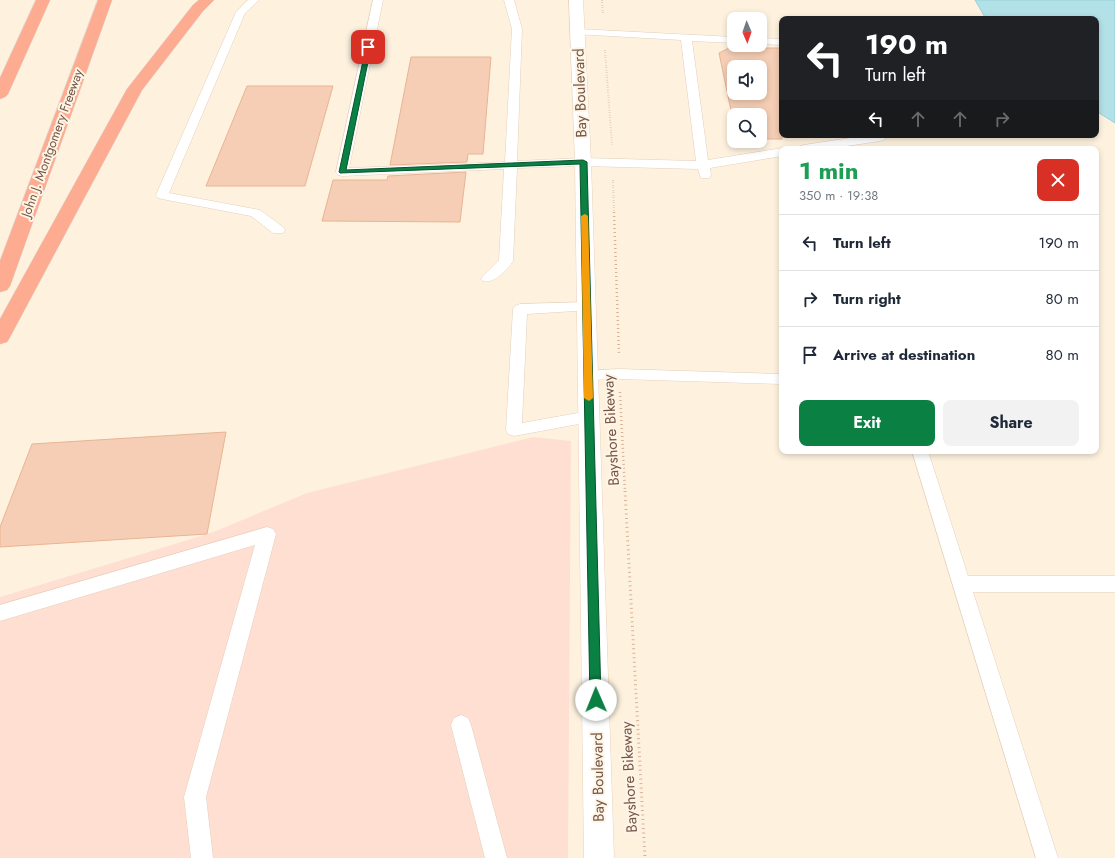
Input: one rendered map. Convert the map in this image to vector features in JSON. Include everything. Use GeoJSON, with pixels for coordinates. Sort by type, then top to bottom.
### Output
{"type":"FeatureCollection","features":[{"type":"Feature","properties":{"kind":"highway"},"geometry":{"type":"LineString","coordinates":[[0,94],[43,0]]}},
{"type":"Feature","properties":{"kind":"highway","name":"John J. Montgomery Freeway"},"geometry":{"type":"LineString","coordinates":[[0,286],[105,0]]}},
{"type":"Feature","properties":{"kind":"highway"},"geometry":{"type":"LineString","coordinates":[[0,337],[135,89],[198,8],[207,0]]}},
{"type":"Feature","properties":{"kind":"street","name":"Bay Boulevard"},"geometry":{"type":"LineString","coordinates":[[576,0],[583,162],[600,858]]}},
{"type":"Feature","properties":{"kind":"lane"},"geometry":{"type":"LineString","coordinates":[[254,0],[241,12],[162,196],[255,213],[278,230]]}},
{"type":"Feature","properties":{"kind":"lane"},"geometry":{"type":"LineString","coordinates":[[378,0],[342,172],[583,162],[704,170],[779,153]]}},
{"type":"Feature","properties":{"kind":"lane"},"geometry":{"type":"LineString","coordinates":[[488,278],[506,261],[517,28],[509,0]]}},
{"type":"Feature","properties":{"kind":"lane"},"geometry":{"type":"LineString","coordinates":[[578,32],[727,40]]}},
{"type":"Feature","properties":{"kind":"lane"},"geometry":{"type":"LineString","coordinates":[[686,37],[704,170]]}},
{"type":"Feature","properties":{"kind":"lane"},"geometry":{"type":"LineString","coordinates":[[767,41],[779,42]]}},
{"type":"Feature","properties":{"kind":"lane"},"geometry":{"type":"LineString","coordinates":[[823,146],[874,138]]}},
{"type":"Feature","properties":{"kind":"lane"},"geometry":{"type":"LineString","coordinates":[[587,307],[520,309],[514,430],[589,417]]}},
{"type":"Feature","properties":{"kind":"lane"},"geometry":{"type":"LineString","coordinates":[[588,375],[619,374],[779,379]]}},
{"type":"Feature","properties":{"kind":"lane"},"geometry":{"type":"LineString","coordinates":[[921,454],[1047,858]]}},
{"type":"Feature","properties":{"kind":"lane"},"geometry":{"type":"LineString","coordinates":[[0,613],[268,534],[195,797],[202,858]]}},
{"type":"Feature","properties":{"kind":"lane"},"geometry":{"type":"LineString","coordinates":[[961,584],[1115,584]]}},
{"type":"Feature","properties":{"kind":"lane"},"geometry":{"type":"LineString","coordinates":[[460,725],[496,858]]}},
{"type":"Feature","properties":{"kind":"path","name":"Bayshore Bikeway"},"geometry":{"type":"LineString","coordinates":[[602,0],[613,163],[619,374],[644,858]]}},
{"type":"Feature","properties":{"kind":"shaded area"},"geometry":{"type":"Polygon","coordinates":[[[533,437],[571,441],[568,858],[0,858],[0,597],[211,533],[307,493],[533,437]]]}},
{"type":"Feature","properties":{"kind":"water"},"geometry":{"type":"Polygon","coordinates":[[[975,0],[1115,0],[1115,123],[1099,113],[1099,16],[984,16],[975,0]]]}},
{"type":"Feature","properties":{"kind":"building"},"geometry":{"type":"Polygon","coordinates":[[[767,48],[779,48],[779,138],[782,139],[767,139],[767,108],[730,108],[729,100],[767,100],[767,60],[727,60],[727,91],[719,53],[727,49],[727,52],[767,52],[767,48]]]}},
{"type":"Feature","properties":{"kind":"building"},"geometry":{"type":"Polygon","coordinates":[[[411,57],[491,57],[483,154],[468,154],[467,162],[390,165],[411,57]]]}},
{"type":"Feature","properties":{"kind":"building"},"geometry":{"type":"Polygon","coordinates":[[[247,86],[333,86],[305,186],[206,186],[247,86]]]}},
{"type":"Feature","properties":{"kind":"building"},"geometry":{"type":"Polygon","coordinates":[[[466,172],[460,222],[322,221],[333,180],[387,180],[388,176],[466,172]]]}},
{"type":"Feature","properties":{"kind":"building"},"geometry":{"type":"Polygon","coordinates":[[[226,432],[207,534],[0,547],[0,527],[32,444],[226,432]]]}},
{"type":"Feature","properties":{"kind":"slow traffic"},"geometry":{"type":"LineString","coordinates":[[585,216],[589,398]]}},
{"type":"Feature","properties":{"kind":"route"},"geometry":{"type":"LineString","coordinates":[[368,47],[342,172],[583,162],[596,700]]}}]}
